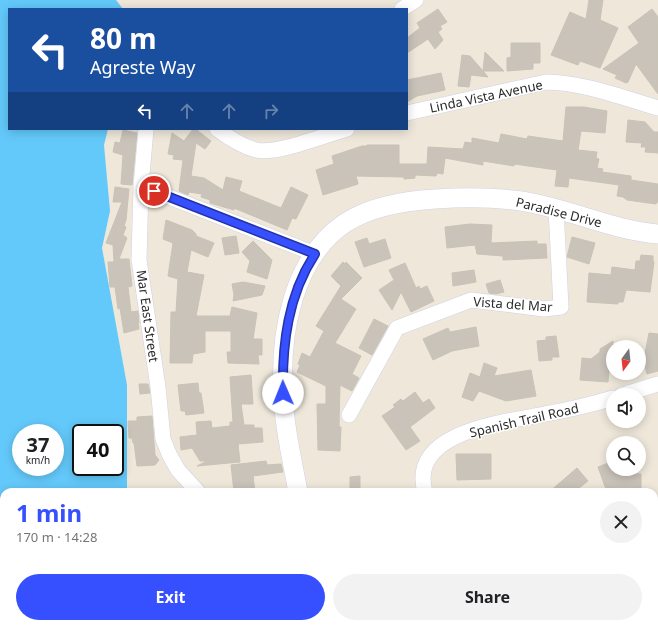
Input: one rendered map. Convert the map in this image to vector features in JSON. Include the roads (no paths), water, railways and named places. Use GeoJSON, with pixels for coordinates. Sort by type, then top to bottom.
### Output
{"type":"FeatureCollection","features":[{"type":"Feature","properties":{"kind":"street"},"geometry":{"type":"LineString","coordinates":[[404,8],[416,0]]}},
{"type":"Feature","properties":{"kind":"street","name":"Linda Vista Avenue"},"geometry":{"type":"LineString","coordinates":[[408,113],[546,82],[557,82],[658,108]]}},
{"type":"Feature","properties":{"kind":"street","name":"Mar East Street"},"geometry":{"type":"LineString","coordinates":[[146,130],[141,186],[139,260],[158,387],[163,439],[178,470],[194,488]]}},
{"type":"Feature","properties":{"kind":"street"},"geometry":{"type":"LineString","coordinates":[[219,130],[243,146],[257,150],[275,150],[344,130]]}},
{"type":"Feature","properties":{"kind":"street"},"geometry":{"type":"LineString","coordinates":[[141,186],[315,254]]}},
{"type":"Feature","properties":{"kind":"street","name":"Paradise Drive"},"geometry":{"type":"LineString","coordinates":[[297,488],[286,421],[283,362],[285,335],[293,302],[304,273],[315,254],[327,239],[345,224],[369,211],[396,204],[431,199],[479,197],[521,201],[556,208],[621,228],[658,234]]}},
{"type":"Feature","properties":{"kind":"street","name":"Vista del Mar"},"geometry":{"type":"LineString","coordinates":[[349,415],[397,328],[472,300],[544,309],[561,307],[556,208]]}},
{"type":"Feature","properties":{"kind":"street"},"geometry":{"type":"LineString","coordinates":[[645,388],[658,384]]}},
{"type":"Feature","properties":{"kind":"street","name":"Spanish Trail Road"},"geometry":{"type":"LineString","coordinates":[[424,488],[422,479],[428,460],[440,446],[452,438],[480,427],[580,408],[606,400]]}},
{"type":"Feature","properties":{"kind":"water"},"geometry":{"type":"Polygon","coordinates":[[[0,0],[116,0],[122,8],[8,8],[8,130],[108,130],[104,145],[110,211],[102,248],[127,385],[127,488],[0,488],[0,0]]]}}]}
